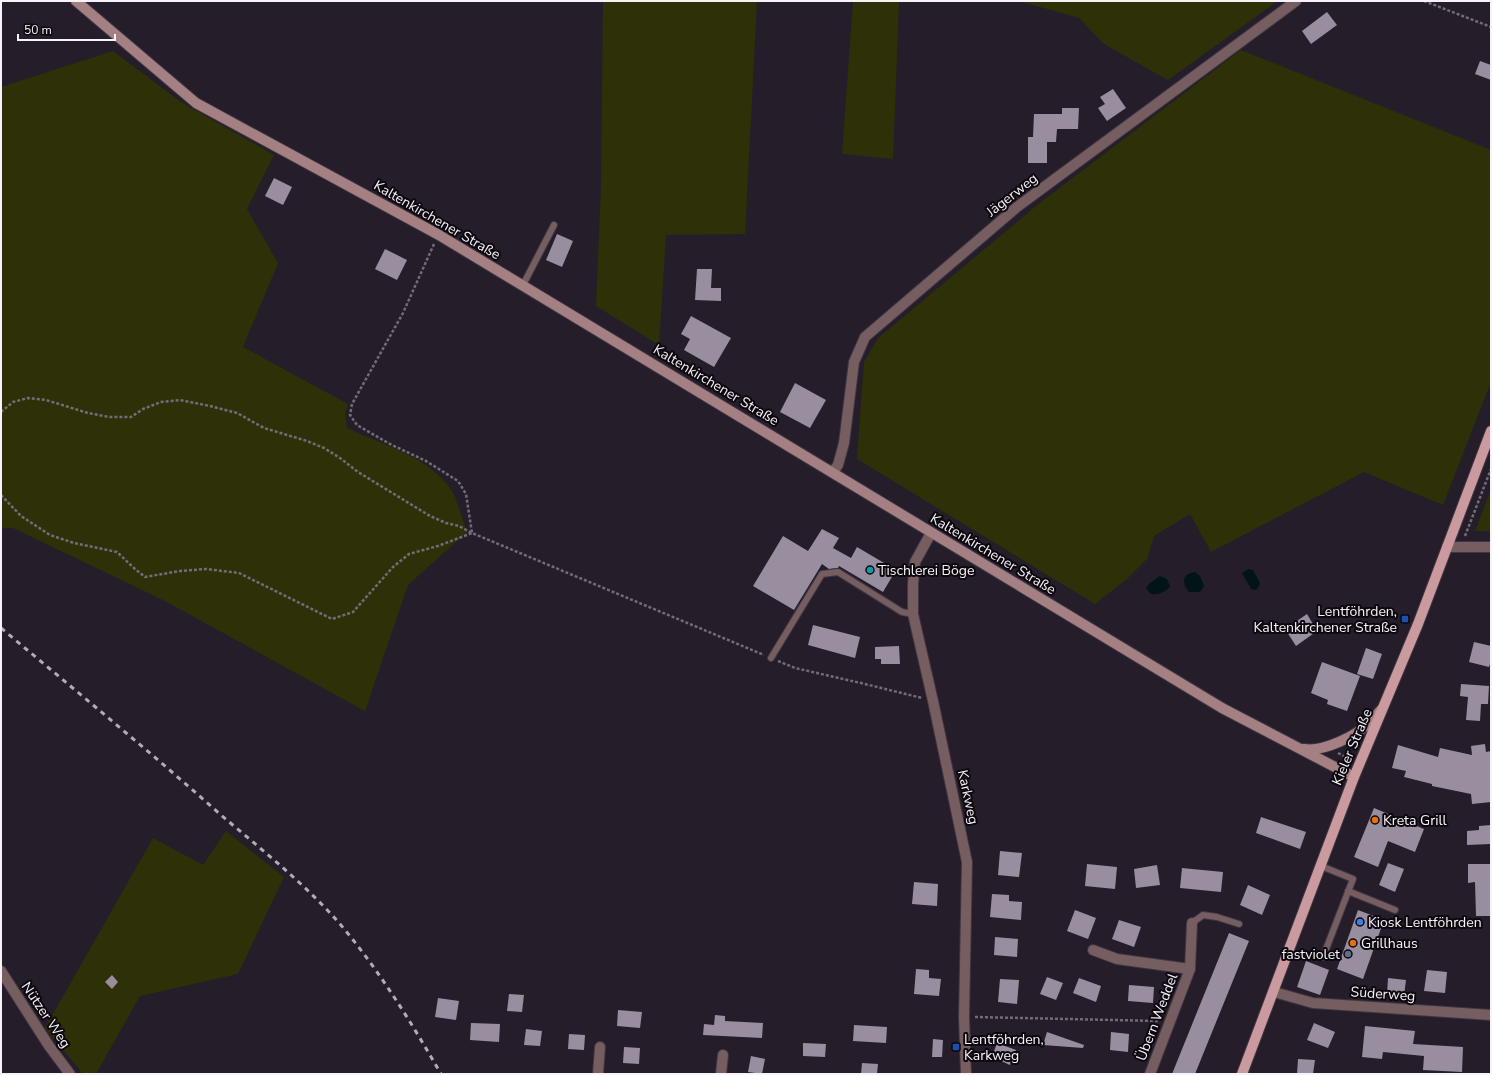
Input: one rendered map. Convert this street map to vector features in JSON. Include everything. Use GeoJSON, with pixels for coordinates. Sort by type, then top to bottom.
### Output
{"type":"FeatureCollection","features":[{"type":"Feature","properties":{"kind":"main road","name":"Kaltenkirchener Straße"},"geometry":{"type":"LineString","coordinates":[[76,1],[196,103],[439,235],[1222,708],[1354,777]]}},
{"type":"Feature","properties":{"kind":"main road","name":"Kieler Straße"},"geometry":{"type":"LineString","coordinates":[[1242,1074],[1354,777],[1448,547],[1491,431]]}},
{"type":"Feature","properties":{"kind":"main road"},"geometry":{"type":"LineString","coordinates":[[1300,749],[1312,750],[1339,743],[1370,723],[1384,706]]}},
{"type":"Feature","properties":{"kind":"street","name":"Jägerweg"},"geometry":{"type":"LineString","coordinates":[[833,472],[838,465],[844,443],[854,362],[866,337],[1017,207],[1296,1]]}},
{"type":"Feature","properties":{"kind":"street","name":"Karkweg"},"geometry":{"type":"LineString","coordinates":[[930,533],[915,562],[913,614],[967,862],[964,1017],[966,1074]]}},
{"type":"Feature","properties":{"kind":"street"},"geometry":{"type":"LineString","coordinates":[[1448,547],[1491,547]]}},
{"type":"Feature","properties":{"kind":"street","name":"Übern Weddel"},"geometry":{"type":"LineString","coordinates":[[1150,1074],[1190,969],[1192,923]]}},
{"type":"Feature","properties":{"kind":"street","name":"Übern Weddel"},"geometry":{"type":"LineString","coordinates":[[1093,950],[1117,959],[1190,969]]}},
{"type":"Feature","properties":{"kind":"street","name":"Nützer Weg"},"geometry":{"type":"LineString","coordinates":[[1,971],[49,1046],[70,1074]]}},
{"type":"Feature","properties":{"kind":"street","name":"Süderweg"},"geometry":{"type":"LineString","coordinates":[[1274,992],[1313,1002],[1491,1015]]}},
{"type":"Feature","properties":{"kind":"street"},"geometry":{"type":"LineString","coordinates":[[598,1074],[600,1047]]}},
{"type":"Feature","properties":{"kind":"street"},"geometry":{"type":"LineString","coordinates":[[721,1074],[723,1055]]}},
{"type":"Feature","properties":{"kind":"lane"},"geometry":{"type":"LineString","coordinates":[[523,285],[554,225]]}},
{"type":"Feature","properties":{"kind":"lane"},"geometry":{"type":"LineString","coordinates":[[771,658],[822,574],[838,572],[902,612],[913,614]]}},
{"type":"Feature","properties":{"kind":"lane"},"geometry":{"type":"LineString","coordinates":[[1321,866],[1353,879],[1323,957]]}},
{"type":"Feature","properties":{"kind":"lane"},"geometry":{"type":"LineString","coordinates":[[1348,891],[1395,910]]}},
{"type":"Feature","properties":{"kind":"lane"},"geometry":{"type":"LineString","coordinates":[[1192,923],[1203,915],[1217,917],[1239,924]]}},
{"type":"Feature","properties":{"kind":"path"},"geometry":{"type":"LineString","coordinates":[[1424,1],[1491,27]]}},
{"type":"Feature","properties":{"kind":"path"},"geometry":{"type":"LineString","coordinates":[[439,235],[402,313],[352,404],[350,415],[357,425],[390,444],[426,461],[458,481],[466,494],[472,534]]}},
{"type":"Feature","properties":{"kind":"path"},"geometry":{"type":"LineString","coordinates":[[1,412],[13,402],[28,398],[46,400],[88,413],[110,417],[131,417],[143,409],[161,402],[180,400],[237,413],[264,428],[307,441],[324,448],[358,472],[430,516],[446,523],[459,526],[472,534],[795,668],[933,701]]}},
{"type":"Feature","properties":{"kind":"path"},"geometry":{"type":"LineString","coordinates":[[1461,548],[1491,469]]}},
{"type":"Feature","properties":{"kind":"path"},"geometry":{"type":"LineString","coordinates":[[1,495],[21,516],[50,535],[74,543],[117,552],[145,577],[180,571],[206,569],[239,573],[332,619],[353,612],[393,567],[410,554],[472,534]]}},
{"type":"Feature","properties":{"kind":"path"},"geometry":{"type":"LineString","coordinates":[[1335,744],[1338,755],[1360,763]]}},
{"type":"Feature","properties":{"kind":"path"},"geometry":{"type":"LineString","coordinates":[[964,1017],[1171,1021]]}},
{"type":"Feature","properties":{"kind":"green space"},"geometry":{"type":"Polygon","coordinates":[[[603,1],[757,1],[745,234],[666,235],[659,345],[596,306],[601,187],[603,1]]]}},
{"type":"Feature","properties":{"kind":"green space"},"geometry":{"type":"Polygon","coordinates":[[[853,1],[899,1],[893,159],[842,154],[853,1]]]}},
{"type":"Feature","properties":{"kind":"green space"},"geometry":{"type":"Polygon","coordinates":[[[1019,1],[1278,1],[1168,80],[1104,44],[1079,18],[1019,1]]]}},
{"type":"Feature","properties":{"kind":"green space"},"geometry":{"type":"Polygon","coordinates":[[[1241,50],[1491,150],[1491,382],[1443,505],[1364,472],[1211,552],[1190,514],[1154,536],[1147,559],[1127,579],[1095,604],[857,459],[864,362],[878,338],[1041,202],[1241,50]]]}},
{"type":"Feature","properties":{"kind":"green space"},"geometry":{"type":"Polygon","coordinates":[[[113,51],[181,102],[274,155],[247,209],[278,263],[243,347],[348,404],[345,413],[347,428],[390,446],[418,460],[443,479],[452,491],[456,500],[467,532],[408,585],[365,711],[167,602],[13,528],[1,528],[1,87],[113,51]]]}},
{"type":"Feature","properties":{"kind":"green space"},"geometry":{"type":"Polygon","coordinates":[[[1491,489],[1491,531],[1475,531],[1491,489]]]}},
{"type":"Feature","properties":{"kind":"green space"},"geometry":{"type":"Polygon","coordinates":[[[226,831],[284,877],[238,974],[140,996],[96,1074],[83,1074],[45,1028],[153,838],[203,865],[226,831]]]}},
{"type":"Feature","properties":{"kind":"shaded area"},"geometry":{"type":"Polygon","coordinates":[[[1248,569],[1253,570],[1260,583],[1258,588],[1255,590],[1251,589],[1242,573],[1248,569]]]}},
{"type":"Feature","properties":{"kind":"shaded area"},"geometry":{"type":"Polygon","coordinates":[[[1195,572],[1200,576],[1204,586],[1200,592],[1189,592],[1185,586],[1184,579],[1188,574],[1195,572]]]}},
{"type":"Feature","properties":{"kind":"shaded area"},"geometry":{"type":"Polygon","coordinates":[[[1160,576],[1167,579],[1170,587],[1161,593],[1151,594],[1146,588],[1160,576]]]}},
{"type":"Feature","properties":{"kind":"building"},"geometry":{"type":"Polygon","coordinates":[[[1327,12],[1337,25],[1311,44],[1302,31],[1327,12]]]}},
{"type":"Feature","properties":{"kind":"building"},"geometry":{"type":"Polygon","coordinates":[[[1480,61],[1491,65],[1491,80],[1475,74],[1480,61]]]}},
{"type":"Feature","properties":{"kind":"building"},"geometry":{"type":"Polygon","coordinates":[[[1113,89],[1126,108],[1107,121],[1098,108],[1105,104],[1100,97],[1113,89]]]}},
{"type":"Feature","properties":{"kind":"building"},"geometry":{"type":"Polygon","coordinates":[[[1062,108],[1079,108],[1078,129],[1057,129],[1056,142],[1047,142],[1047,163],[1028,163],[1028,137],[1033,137],[1034,114],[1062,114],[1062,108]]]}},
{"type":"Feature","properties":{"kind":"building"},"geometry":{"type":"Polygon","coordinates":[[[274,178],[292,187],[283,205],[265,196],[274,178]]]}},
{"type":"Feature","properties":{"kind":"building"},"geometry":{"type":"Polygon","coordinates":[[[557,234],[573,241],[562,267],[546,260],[557,234]]]}},
{"type":"Feature","properties":{"kind":"building"},"geometry":{"type":"Polygon","coordinates":[[[385,249],[407,260],[397,280],[375,269],[385,249]]]}},
{"type":"Feature","properties":{"kind":"building"},"geometry":{"type":"Polygon","coordinates":[[[697,269],[712,269],[711,288],[721,288],[721,301],[695,300],[697,269]]]}},
{"type":"Feature","properties":{"kind":"building"},"geometry":{"type":"Polygon","coordinates":[[[691,316],[731,338],[714,367],[684,350],[690,339],[681,334],[691,316]]]}},
{"type":"Feature","properties":{"kind":"building"},"geometry":{"type":"Polygon","coordinates":[[[795,383],[826,400],[810,428],[780,412],[795,383]]]}},
{"type":"Feature","properties":{"kind":"building"},"geometry":{"type":"Polygon","coordinates":[[[822,529],[839,538],[833,548],[851,558],[857,547],[896,570],[883,592],[839,566],[838,568],[829,569],[822,564],[794,610],[753,586],[783,536],[808,551],[822,529]]]}},
{"type":"Feature","properties":{"kind":"building"},"geometry":{"type":"Polygon","coordinates":[[[1307,614],[1317,631],[1296,646],[1285,629],[1307,614]]]}},
{"type":"Feature","properties":{"kind":"building"},"geometry":{"type":"Polygon","coordinates":[[[813,625],[860,637],[855,658],[808,645],[813,625]]]}},
{"type":"Feature","properties":{"kind":"building"},"geometry":{"type":"Polygon","coordinates":[[[1474,642],[1491,646],[1491,661],[1489,667],[1469,662],[1474,642]]]}},
{"type":"Feature","properties":{"kind":"building"},"geometry":{"type":"Polygon","coordinates":[[[899,646],[900,664],[881,664],[881,659],[875,659],[875,647],[899,646]]]}},
{"type":"Feature","properties":{"kind":"building"},"geometry":{"type":"Polygon","coordinates":[[[1366,648],[1382,654],[1373,679],[1357,674],[1366,648]]]}},
{"type":"Feature","properties":{"kind":"building"},"geometry":{"type":"Polygon","coordinates":[[[1322,662],[1360,676],[1347,711],[1327,704],[1328,700],[1311,693],[1322,662]]]}},
{"type":"Feature","properties":{"kind":"building"},"geometry":{"type":"Polygon","coordinates":[[[1461,684],[1489,686],[1488,704],[1481,704],[1480,721],[1466,720],[1468,697],[1460,696],[1461,684]]]}},
{"type":"Feature","properties":{"kind":"building"},"geometry":{"type":"Polygon","coordinates":[[[1485,744],[1486,752],[1491,751],[1491,802],[1472,804],[1471,794],[1432,786],[1432,784],[1404,777],[1406,771],[1392,768],[1398,745],[1438,757],[1440,748],[1472,755],[1471,746],[1485,744]]]}},
{"type":"Feature","properties":{"kind":"building"},"geometry":{"type":"Polygon","coordinates":[[[1374,808],[1424,829],[1415,852],[1388,841],[1378,867],[1354,857],[1374,808]]]}},
{"type":"Feature","properties":{"kind":"building"},"geometry":{"type":"Polygon","coordinates":[[[1261,817],[1306,832],[1300,849],[1256,833],[1261,817]]]}},
{"type":"Feature","properties":{"kind":"building"},"geometry":{"type":"Polygon","coordinates":[[[1491,825],[1491,844],[1467,845],[1467,831],[1479,830],[1479,826],[1491,825]]]}},
{"type":"Feature","properties":{"kind":"building"},"geometry":{"type":"Polygon","coordinates":[[[1000,851],[1022,853],[1019,877],[998,875],[1000,851]]]}},
{"type":"Feature","properties":{"kind":"building"},"geometry":{"type":"Polygon","coordinates":[[[1388,863],[1404,869],[1395,892],[1379,885],[1388,863]]]}},
{"type":"Feature","properties":{"kind":"building"},"geometry":{"type":"Polygon","coordinates":[[[1087,864],[1117,867],[1115,889],[1085,886],[1087,864]]]}},
{"type":"Feature","properties":{"kind":"building"},"geometry":{"type":"Polygon","coordinates":[[[1468,864],[1491,864],[1491,916],[1476,916],[1475,882],[1468,883],[1468,864]]]}},
{"type":"Feature","properties":{"kind":"building"},"geometry":{"type":"Polygon","coordinates":[[[1157,865],[1160,885],[1136,888],[1134,869],[1157,865]]]}},
{"type":"Feature","properties":{"kind":"building"},"geometry":{"type":"Polygon","coordinates":[[[1182,868],[1223,872],[1221,892],[1180,888],[1182,868]]]}},
{"type":"Feature","properties":{"kind":"building"},"geometry":{"type":"Polygon","coordinates":[[[914,882],[938,884],[937,906],[912,904],[914,882]]]}},
{"type":"Feature","properties":{"kind":"building"},"geometry":{"type":"Polygon","coordinates":[[[1248,885],[1270,895],[1262,915],[1240,905],[1248,885]]]}},
{"type":"Feature","properties":{"kind":"building"},"geometry":{"type":"Polygon","coordinates":[[[992,894],[1009,895],[1009,901],[1022,902],[1021,920],[990,917],[992,894]]]}},
{"type":"Feature","properties":{"kind":"building"},"geometry":{"type":"Polygon","coordinates":[[[1075,910],[1096,918],[1088,939],[1067,931],[1075,910]]]}},
{"type":"Feature","properties":{"kind":"building"},"geometry":{"type":"Polygon","coordinates":[[[1358,910],[1384,920],[1363,979],[1337,969],[1358,910]]]}},
{"type":"Feature","properties":{"kind":"building"},"geometry":{"type":"Polygon","coordinates":[[[1119,920],[1141,927],[1134,947],[1112,939],[1119,920]]]}},
{"type":"Feature","properties":{"kind":"building"},"geometry":{"type":"Polygon","coordinates":[[[1229,933],[1249,941],[1195,1074],[1172,1074],[1229,933]]]}},
{"type":"Feature","properties":{"kind":"building"},"geometry":{"type":"Polygon","coordinates":[[[995,937],[1018,939],[1017,957],[994,955],[995,937]]]}},
{"type":"Feature","properties":{"kind":"building"},"geometry":{"type":"Polygon","coordinates":[[[1306,961],[1329,970],[1320,995],[1297,987],[1306,961]]]}},
{"type":"Feature","properties":{"kind":"building"},"geometry":{"type":"Polygon","coordinates":[[[916,969],[929,970],[929,978],[941,979],[939,996],[914,994],[916,969]]]}},
{"type":"Feature","properties":{"kind":"building"},"geometry":{"type":"Polygon","coordinates":[[[1427,970],[1447,972],[1445,993],[1424,991],[1427,970]]]}},
{"type":"Feature","properties":{"kind":"building"},"geometry":{"type":"Polygon","coordinates":[[[112,975],[118,982],[112,989],[105,982],[112,975]]]}},
{"type":"Feature","properties":{"kind":"building"},"geometry":{"type":"Polygon","coordinates":[[[1047,977],[1063,983],[1056,1000],[1040,994],[1047,977]]]}},
{"type":"Feature","properties":{"kind":"building"},"geometry":{"type":"Polygon","coordinates":[[[1079,978],[1101,986],[1096,1002],[1073,993],[1079,978]]]}},
{"type":"Feature","properties":{"kind":"building"},"geometry":{"type":"Polygon","coordinates":[[[1388,978],[1406,980],[1404,996],[1387,994],[1388,978]]]}},
{"type":"Feature","properties":{"kind":"building"},"geometry":{"type":"Polygon","coordinates":[[[1000,979],[1019,980],[1017,1004],[998,1002],[1000,979]]]}},
{"type":"Feature","properties":{"kind":"building"},"geometry":{"type":"Polygon","coordinates":[[[1129,985],[1154,987],[1153,1003],[1128,1001],[1129,985]]]}},
{"type":"Feature","properties":{"kind":"building"},"geometry":{"type":"Polygon","coordinates":[[[509,994],[524,995],[522,1012],[507,1011],[509,994]]]}},
{"type":"Feature","properties":{"kind":"building"},"geometry":{"type":"Polygon","coordinates":[[[438,998],[459,1001],[456,1020],[435,1017],[438,998]]]}},
{"type":"Feature","properties":{"kind":"building"},"geometry":{"type":"Polygon","coordinates":[[[618,1010],[642,1012],[640,1028],[617,1026],[618,1010]]]}},
{"type":"Feature","properties":{"kind":"building"},"geometry":{"type":"Polygon","coordinates":[[[715,1015],[725,1016],[725,1021],[763,1023],[762,1038],[703,1035],[704,1024],[714,1025],[715,1015]]]}},
{"type":"Feature","properties":{"kind":"building"},"geometry":{"type":"Polygon","coordinates":[[[471,1023],[500,1024],[499,1042],[470,1040],[471,1023]]]}},
{"type":"Feature","properties":{"kind":"building"},"geometry":{"type":"Polygon","coordinates":[[[1314,1023],[1335,1032],[1328,1048],[1307,1040],[1314,1023]]]}},
{"type":"Feature","properties":{"kind":"building"},"geometry":{"type":"Polygon","coordinates":[[[854,1025],[887,1027],[886,1043],[853,1041],[854,1025]]]}},
{"type":"Feature","properties":{"kind":"building"},"geometry":{"type":"Polygon","coordinates":[[[1365,1026],[1415,1031],[1413,1044],[1463,1047],[1462,1072],[1423,1070],[1424,1056],[1383,1052],[1382,1059],[1362,1057],[1365,1026]]]}},
{"type":"Feature","properties":{"kind":"building"},"geometry":{"type":"Polygon","coordinates":[[[526,1029],[542,1031],[540,1046],[524,1045],[526,1029]]]}},
{"type":"Feature","properties":{"kind":"building"},"geometry":{"type":"Polygon","coordinates":[[[1047,1032],[1084,1045],[1083,1048],[1043,1045],[1047,1032]]]}},
{"type":"Feature","properties":{"kind":"building"},"geometry":{"type":"Polygon","coordinates":[[[1111,1032],[1129,1034],[1128,1052],[1110,1050],[1111,1032]]]}},
{"type":"Feature","properties":{"kind":"building"},"geometry":{"type":"Polygon","coordinates":[[[569,1034],[585,1035],[584,1050],[568,1049],[569,1034]]]}},
{"type":"Feature","properties":{"kind":"building"},"geometry":{"type":"Polygon","coordinates":[[[933,1039],[943,1040],[942,1057],[932,1057],[933,1039]]]}},
{"type":"Feature","properties":{"kind":"building"},"geometry":{"type":"Polygon","coordinates":[[[803,1043],[826,1044],[825,1057],[803,1056],[803,1043]]]}},
{"type":"Feature","properties":{"kind":"building"},"geometry":{"type":"Polygon","coordinates":[[[997,1043],[1016,1050],[1010,1065],[992,1057],[997,1043]]]}},
{"type":"Feature","properties":{"kind":"building"},"geometry":{"type":"Polygon","coordinates":[[[624,1047],[640,1048],[639,1064],[623,1063],[624,1047]]]}},
{"type":"Feature","properties":{"kind":"building"},"geometry":{"type":"Polygon","coordinates":[[[751,1056],[765,1059],[762,1074],[748,1072],[751,1056]]]}},
{"type":"Feature","properties":{"kind":"building"},"geometry":{"type":"Polygon","coordinates":[[[1298,1059],[1315,1060],[1313,1074],[1297,1074],[1298,1059]]]}},
{"type":"Feature","properties":{"kind":"building"},"geometry":{"type":"Polygon","coordinates":[[[862,1063],[878,1064],[877,1074],[861,1074],[862,1063]]]}},
{"type":"Feature","properties":{"kind":"railway"},"geometry":{"type":"LineString","coordinates":[[1,628],[267,854],[327,909],[381,978],[441,1074]]}},
{"type":"Feature","properties":{"kind":"place","name":"Tischlerei Böge"},"geometry":{"type":"Point","coordinates":[870,570]}},
{"type":"Feature","properties":{"kind":"place","name":"Lentföhrden, Kaltenkirchener Straße"},"geometry":{"type":"Point","coordinates":[1405,619]}},
{"type":"Feature","properties":{"kind":"place","name":"Kreta Grill"},"geometry":{"type":"Point","coordinates":[1375,820]}},
{"type":"Feature","properties":{"kind":"place","name":"Kiosk Lentföhrden"},"geometry":{"type":"Point","coordinates":[1360,922]}},
{"type":"Feature","properties":{"kind":"place","name":"Grillhaus"},"geometry":{"type":"Point","coordinates":[1353,943]}},
{"type":"Feature","properties":{"kind":"place","name":"fastviolet"},"geometry":{"type":"Point","coordinates":[1348,954]}},
{"type":"Feature","properties":{"kind":"place","name":"Lentföhrden, Karkweg"},"geometry":{"type":"Point","coordinates":[956,1047]}}]}
